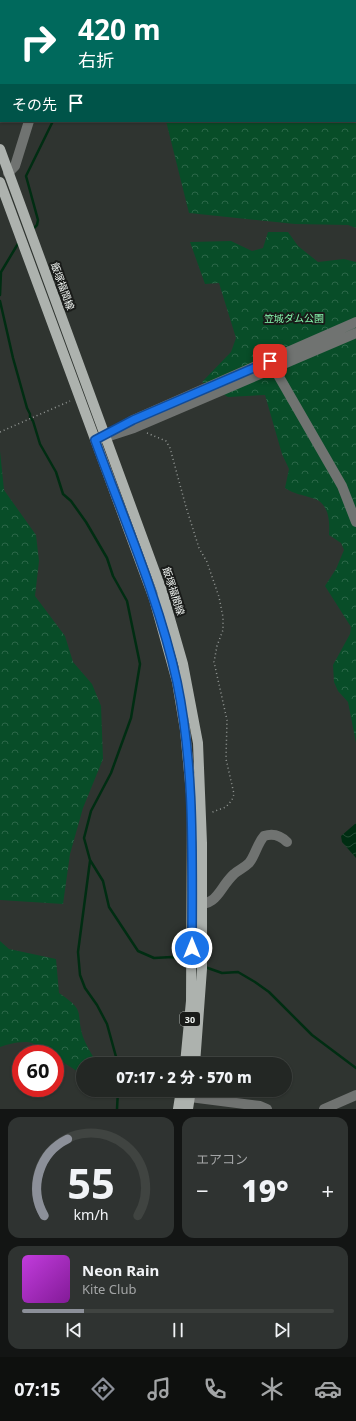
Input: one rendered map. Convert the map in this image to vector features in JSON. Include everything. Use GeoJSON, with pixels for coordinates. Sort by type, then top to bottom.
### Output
{"type":"FeatureCollection","features":[{"type":"Feature","properties":{"kind":"main road","name":"飯塚福間線"},"geometry":{"type":"LineString","coordinates":[[0,149],[162,591],[183,664],[198,742],[201,817],[197,905],[195,1057]]}},
{"type":"Feature","properties":{"kind":"main road","name":"飯塚福間線"},"geometry":{"type":"LineString","coordinates":[[0,182],[154,599],[177,682],[190,778],[197,905]]}},
{"type":"Feature","properties":{"kind":"main road","name":"飯塚福間線"},"geometry":{"type":"LineString","coordinates":[[186,1057],[192,1001],[197,975]]}},
{"type":"Feature","properties":{"kind":"main road"},"geometry":{"type":"LineString","coordinates":[[178,1109],[184,1097]]}},
{"type":"Feature","properties":{"kind":"main road"},"geometry":{"type":"LineString","coordinates":[[186,1097],[188,1109]]}},
{"type":"Feature","properties":{"kind":"street"},"geometry":{"type":"LineString","coordinates":[[8,173],[15,166],[29,122]]}},
{"type":"Feature","properties":{"kind":"street"},"geometry":{"type":"LineString","coordinates":[[95,440],[134,428],[272,365],[356,322]]}},
{"type":"Feature","properties":{"kind":"street"},"geometry":{"type":"LineString","coordinates":[[106,436],[133,420],[356,333]]}},
{"type":"Feature","properties":{"kind":"street"},"geometry":{"type":"LineString","coordinates":[[272,365],[342,486],[356,522]]}},
{"type":"Feature","properties":{"kind":"street"},"geometry":{"type":"LineString","coordinates":[[197,905],[212,902],[234,874],[250,862],[258,843],[264,836],[274,834],[282,837],[287,842]]}},
{"type":"Feature","properties":{"kind":"street"},"geometry":{"type":"LineString","coordinates":[[324,1109],[356,1095]]}},
{"type":"Feature","properties":{"kind":"street"},"geometry":{"type":"LineString","coordinates":[[209,1097],[260,1106],[267,1109]]}},
{"type":"Feature","properties":{"kind":"path"},"geometry":{"type":"LineString","coordinates":[[0,432],[79,397]]}},
{"type":"Feature","properties":{"kind":"path"},"geometry":{"type":"LineString","coordinates":[[134,428],[166,441],[170,448],[186,507],[199,548],[207,562],[219,597],[223,617],[223,630],[216,646],[214,662],[227,720],[226,759],[234,794],[232,800],[226,807],[201,817]]}},
{"type":"Feature","properties":{"kind":"green space"},"geometry":{"type":"Polygon","coordinates":[[[166,122],[356,122],[356,228],[348,225],[295,224],[189,213],[166,122]]]}},
{"type":"Feature","properties":{"kind":"green space","name":"笠城ダム公園"},"geometry":{"type":"Polygon","coordinates":[[[268,232],[288,232],[298,246],[318,262],[344,259],[356,262],[356,743],[348,702],[338,691],[334,682],[333,665],[350,634],[351,627],[325,586],[336,569],[344,550],[341,543],[329,535],[329,518],[322,504],[318,500],[295,493],[285,488],[289,469],[282,454],[265,395],[228,397],[202,382],[231,352],[236,338],[219,283],[205,284],[190,242],[231,241],[252,251],[263,248],[268,232]]]}},
{"type":"Feature","properties":{"kind":"green space"},"geometry":{"type":"Polygon","coordinates":[[[0,451],[4,490],[36,535],[39,561],[35,596],[65,636],[73,662],[92,684],[101,706],[103,759],[83,808],[70,854],[63,904],[0,900],[0,451]]]}},
{"type":"Feature","properties":{"kind":"green space"},"geometry":{"type":"Polygon","coordinates":[[[0,941],[9,949],[56,959],[59,993],[77,1008],[83,1037],[93,1057],[76,1057],[76,1070],[64,1063],[64,1045],[36,1045],[28,1042],[20,1042],[0,1047],[0,941]]]}},
{"type":"Feature","properties":{"kind":"water"},"geometry":{"type":"Polygon","coordinates":[[[356,823],[356,858],[342,842],[341,836],[356,823]]]}},
{"type":"Feature","properties":{"kind":"waterway"},"geometry":{"type":"LineString","coordinates":[[33,229],[37,225],[38,220],[26,176],[53,122]]}},
{"type":"Feature","properties":{"kind":"waterway"},"geometry":{"type":"LineString","coordinates":[[0,295],[1,272],[19,242]]}},
{"type":"Feature","properties":{"kind":"waterway"},"geometry":{"type":"LineString","coordinates":[[0,301],[13,358],[27,408],[33,421],[40,444],[56,472],[63,494],[71,501],[86,522],[107,558],[113,576],[127,601],[140,664],[131,718],[111,773],[91,811],[84,838],[90,860],[103,881],[109,907],[138,951],[154,958],[172,957],[189,962]]}},
{"type":"Feature","properties":{"kind":"waterway"},"geometry":{"type":"LineString","coordinates":[[90,861],[78,952],[80,975],[85,988],[97,1005],[107,1024],[116,1057]]}},
{"type":"Feature","properties":{"kind":"waterway"},"geometry":{"type":"LineString","coordinates":[[205,967],[222,973],[238,972],[255,982],[269,992],[312,1035],[356,1068]]}},
{"type":"Feature","properties":{"kind":"waterway"},"geometry":{"type":"LineString","coordinates":[[117,1109],[118,1097]]}},
{"type":"Feature","properties":{"kind":"route"},"geometry":{"type":"LineString","coordinates":[[192,948],[191,791],[185,730],[177,682],[154,599],[95,440],[106,436],[133,420],[270,361]]}}]}
